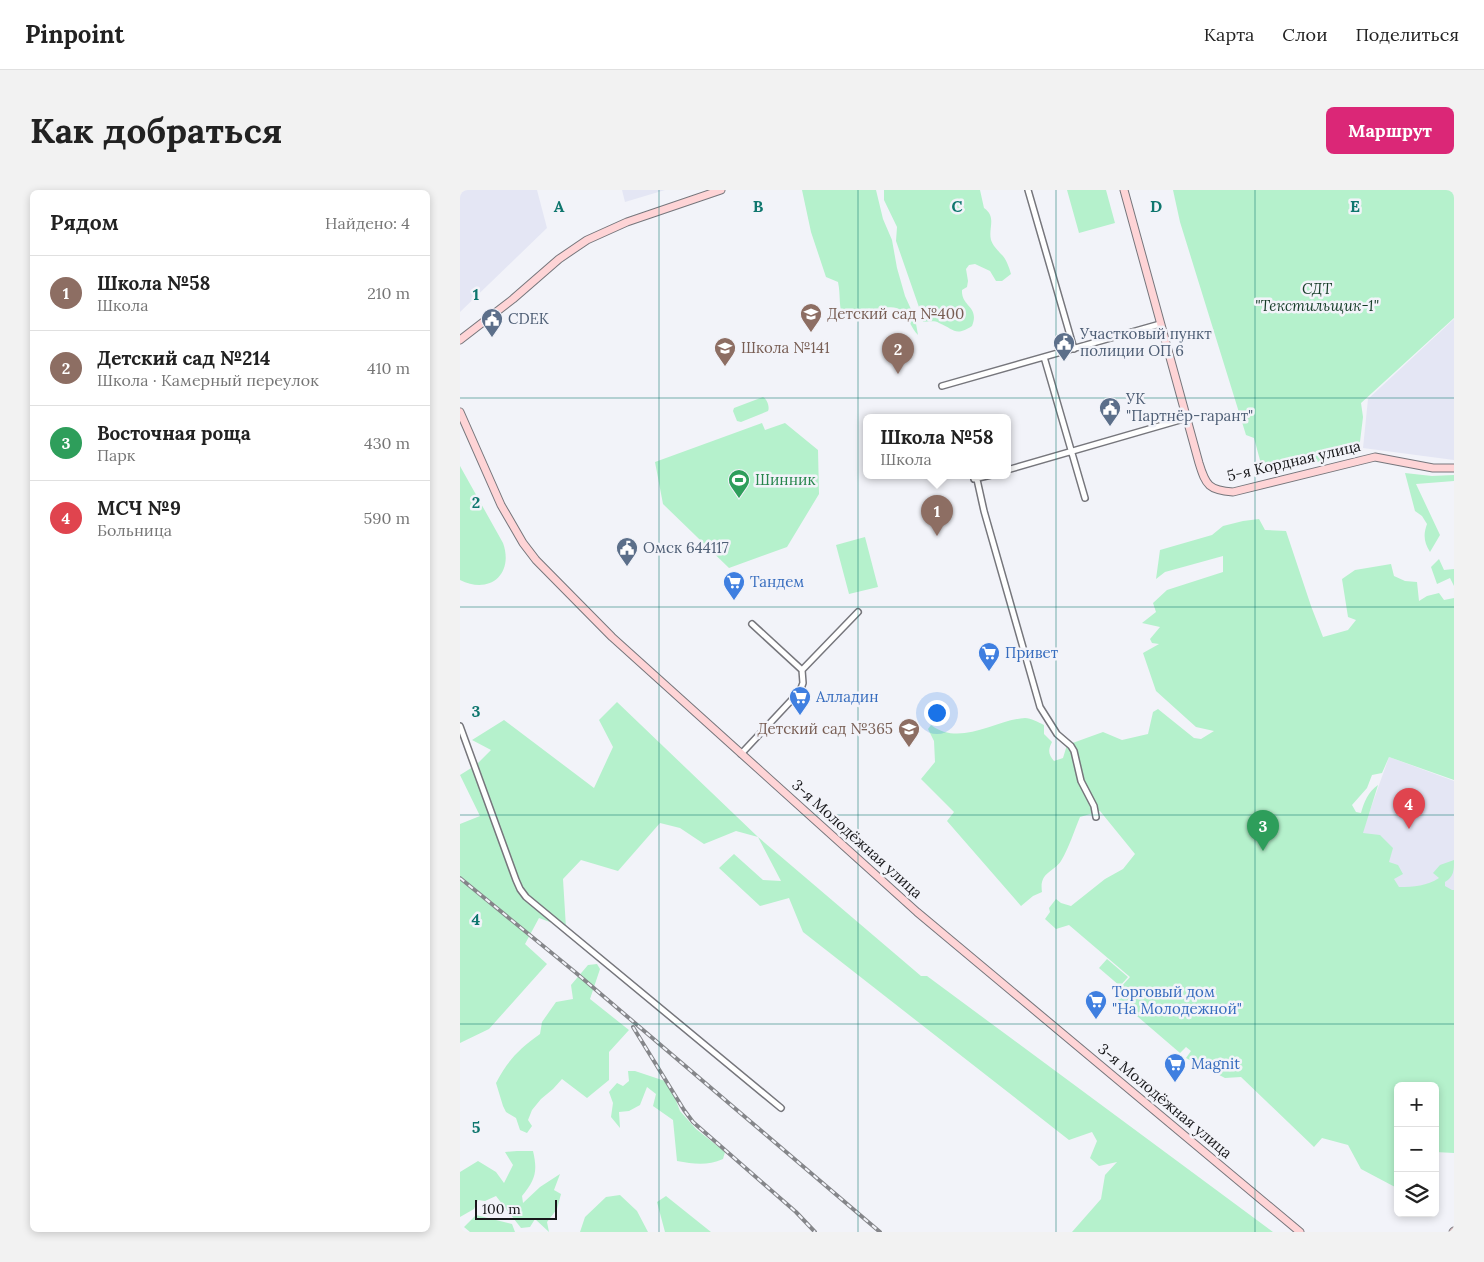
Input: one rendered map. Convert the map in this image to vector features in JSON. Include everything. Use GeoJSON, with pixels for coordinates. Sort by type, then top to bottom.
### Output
{"type":"FeatureCollection","features":[{"type":"Feature","properties":{"kind":"main road"},"geometry":{"type":"LineString","coordinates":[[462,337],[513,299],[559,259],[594,237],[627,222],[721,190]]}},
{"type":"Feature","properties":{"kind":"main road","name":"5-я Кордная улица"},"geometry":{"type":"LineString","coordinates":[[1124,190],[1203,476],[1210,488],[1233,492],[1375,457],[1433,468],[1454,468]]}},
{"type":"Feature","properties":{"kind":"main road","name":"3-я Молодёжная улица"},"geometry":{"type":"LineString","coordinates":[[460,412],[501,505],[524,543],[536,560],[612,637],[917,912],[1300,1232]]}},
{"type":"Feature","properties":{"kind":"street"},"geometry":{"type":"LineString","coordinates":[[1028,190],[1074,349]]}},
{"type":"Feature","properties":{"kind":"street"},"geometry":{"type":"LineString","coordinates":[[942,386],[1160,324]]}},
{"type":"Feature","properties":{"kind":"street"},"geometry":{"type":"LineString","coordinates":[[1044,357],[1085,498]]}},
{"type":"Feature","properties":{"kind":"street"},"geometry":{"type":"LineString","coordinates":[[1011,469],[1187,418]]}},
{"type":"Feature","properties":{"kind":"street"},"geometry":{"type":"LineString","coordinates":[[975,479],[1040,707],[1057,734],[1074,751],[1082,781],[1094,806],[1096,817]]}},
{"type":"Feature","properties":{"kind":"street"},"geometry":{"type":"LineString","coordinates":[[802,670],[858,612]]}},
{"type":"Feature","properties":{"kind":"street"},"geometry":{"type":"LineString","coordinates":[[741,754],[800,691],[803,683],[802,670],[752,624]]}},
{"type":"Feature","properties":{"kind":"street"},"geometry":{"type":"LineString","coordinates":[[460,726],[520,890],[526,897],[781,1108]]}},
{"type":"Feature","properties":{"kind":"shaded area"},"geometry":{"type":"Polygon","coordinates":[[[460,190],[537,190],[547,228],[460,312],[460,190]]]}},
{"type":"Feature","properties":{"kind":"shaded area"},"geometry":{"type":"Polygon","coordinates":[[[622,190],[665,190],[625,202],[622,190]]]}},
{"type":"Feature","properties":{"kind":"shaded area"},"geometry":{"type":"Polygon","coordinates":[[[1454,319],[1454,460],[1363,448],[1368,399],[1454,319]]]}},
{"type":"Feature","properties":{"kind":"shaded area"},"geometry":{"type":"Polygon","coordinates":[[[1389,757],[1454,781],[1454,915],[1346,878],[1389,757]]]}},
{"type":"Feature","properties":{"kind":"green space"},"geometry":{"type":"Polygon","coordinates":[[[802,190],[876,190],[883,219],[892,240],[905,296],[915,318],[918,335],[903,313],[896,308],[881,308],[844,320],[841,311],[838,282],[826,277],[811,232],[802,190]]]}},
{"type":"Feature","properties":{"kind":"green space"},"geometry":{"type":"Polygon","coordinates":[[[884,190],[980,190],[984,208],[988,211],[991,219],[991,240],[1006,260],[1011,274],[1002,281],[996,281],[990,271],[975,264],[969,265],[966,269],[968,281],[967,287],[962,290],[962,296],[974,314],[972,326],[962,331],[955,331],[937,322],[923,322],[896,241],[897,227],[884,200],[884,190]]]}},
{"type":"Feature","properties":{"kind":"green space"},"geometry":{"type":"Polygon","coordinates":[[[1067,190],[1106,190],[1115,223],[1079,233],[1067,190]]]}},
{"type":"Feature","properties":{"kind":"green space","name":"СДТ \"Текстильщик-1\""},"geometry":{"type":"Polygon","coordinates":[[[1173,190],[1454,190],[1454,318],[1361,403],[1363,417],[1359,450],[1355,453],[1264,475],[1254,438],[1246,435],[1180,222],[1173,190]]]}},
{"type":"Feature","properties":{"kind":"green space"},"geometry":{"type":"Polygon","coordinates":[[[763,397],[768,403],[768,411],[741,422],[737,421],[733,411],[734,408],[763,397]]]}},
{"type":"Feature","properties":{"kind":"green space","name":"Шинник"},"geometry":{"type":"Polygon","coordinates":[[[762,423],[765,430],[785,423],[818,450],[819,494],[787,547],[729,568],[663,504],[655,462],[762,423]]]}},
{"type":"Feature","properties":{"kind":"green space"},"geometry":{"type":"Polygon","coordinates":[[[460,466],[503,543],[506,554],[505,564],[497,579],[481,585],[460,580],[460,466]]]}},
{"type":"Feature","properties":{"kind":"green space"},"geometry":{"type":"Polygon","coordinates":[[[1405,473],[1432,476],[1454,475],[1454,481],[1416,484],[1440,535],[1430,552],[1425,538],[1427,524],[1422,516],[1415,511],[1405,473]]]}},
{"type":"Feature","properties":{"kind":"green space"},"geometry":{"type":"Polygon","coordinates":[[[1259,519],[1265,530],[1286,531],[1323,637],[1348,630],[1356,620],[1348,617],[1342,579],[1355,570],[1391,564],[1394,576],[1405,581],[1417,582],[1419,601],[1427,596],[1439,593],[1444,600],[1454,598],[1454,780],[1389,757],[1382,773],[1372,775],[1367,788],[1352,805],[1356,812],[1361,813],[1367,798],[1378,785],[1363,833],[1380,835],[1393,848],[1389,862],[1398,865],[1403,874],[1394,879],[1399,887],[1420,886],[1430,883],[1439,878],[1433,873],[1440,865],[1454,860],[1453,873],[1445,882],[1445,886],[1454,890],[1454,1153],[1439,1152],[1439,1082],[1394,1082],[1394,1186],[1361,1169],[1348,1145],[1322,1138],[1314,1147],[1241,1077],[1225,1078],[1186,1058],[1191,1051],[1186,1047],[1180,1053],[1116,998],[1120,988],[1130,977],[1069,925],[1056,929],[1045,919],[1050,912],[1049,908],[1056,899],[1061,903],[1071,906],[1105,879],[1123,869],[1135,854],[1100,811],[1080,817],[1061,861],[1043,880],[1042,892],[1033,896],[1021,906],[947,821],[954,812],[921,779],[935,762],[934,741],[928,729],[931,725],[942,731],[966,733],[1014,720],[1025,718],[1034,720],[1044,725],[1044,734],[1052,742],[1049,752],[1054,761],[1063,758],[1067,745],[1103,732],[1122,740],[1148,734],[1153,712],[1158,709],[1194,738],[1201,739],[1214,731],[1196,727],[1156,691],[1143,653],[1159,644],[1152,643],[1150,639],[1160,627],[1142,623],[1156,612],[1153,603],[1167,590],[1223,572],[1223,556],[1165,572],[1156,579],[1160,550],[1212,535],[1223,526],[1259,519]]]}},
{"type":"Feature","properties":{"kind":"green space"},"geometry":{"type":"Polygon","coordinates":[[[865,537],[878,587],[849,594],[836,545],[865,537]]]}},
{"type":"Feature","properties":{"kind":"green space"},"geometry":{"type":"Polygon","coordinates":[[[1439,559],[1444,570],[1454,569],[1454,586],[1450,578],[1437,584],[1431,567],[1439,559]]]}},
{"type":"Feature","properties":{"kind":"green space"},"geometry":{"type":"Polygon","coordinates":[[[617,702],[758,837],[736,831],[704,844],[680,828],[660,823],[618,871],[581,860],[563,879],[566,928],[539,918],[525,944],[547,964],[489,1029],[460,1043],[460,824],[480,816],[460,775],[476,765],[491,750],[472,740],[504,720],[594,788],[613,747],[599,720],[617,702]]]}},
{"type":"Feature","properties":{"kind":"green space"},"geometry":{"type":"Polygon","coordinates":[[[758,837],[921,976],[927,976],[1273,1232],[1072,1232],[1101,1199],[1105,1175],[1117,1162],[1099,1166],[1090,1158],[1097,1141],[1092,1132],[1069,1140],[803,932],[789,898],[760,906],[719,868],[734,854],[763,880],[781,881],[758,837]]]}},
{"type":"Feature","properties":{"kind":"green space"},"geometry":{"type":"Polygon","coordinates":[[[1107,959],[1128,977],[1120,986],[1099,968],[1107,959]]]}},
{"type":"Feature","properties":{"kind":"green space"},"geometry":{"type":"Polygon","coordinates":[[[597,964],[600,969],[590,999],[629,1030],[609,1052],[609,1080],[587,1098],[562,1079],[532,1110],[528,1120],[532,1126],[527,1133],[520,1130],[516,1118],[506,1112],[496,1083],[515,1056],[540,1034],[542,1022],[556,1002],[573,999],[571,985],[588,965],[597,964]]]}},
{"type":"Feature","properties":{"kind":"green space"},"geometry":{"type":"Polygon","coordinates":[[[628,1071],[635,1071],[665,1081],[680,1111],[696,1129],[725,1152],[723,1159],[700,1164],[677,1161],[673,1120],[653,1106],[656,1094],[647,1087],[640,1105],[629,1111],[619,1112],[620,1128],[611,1117],[613,1103],[609,1092],[617,1083],[623,1086],[629,1081],[628,1071]]]}},
{"type":"Feature","properties":{"kind":"green space"},"geometry":{"type":"Polygon","coordinates":[[[533,1151],[535,1165],[533,1180],[522,1196],[523,1203],[540,1187],[560,1174],[554,1190],[561,1194],[557,1209],[547,1222],[549,1232],[535,1219],[530,1227],[521,1228],[496,1196],[485,1201],[478,1200],[474,1209],[460,1217],[460,1172],[478,1161],[496,1172],[504,1183],[513,1165],[505,1152],[533,1151]]]}},
{"type":"Feature","properties":{"kind":"green space"},"geometry":{"type":"Polygon","coordinates":[[[620,1195],[637,1211],[648,1232],[580,1232],[585,1217],[606,1197],[620,1195]]]}},
{"type":"Feature","properties":{"kind":"green space"},"geometry":{"type":"Polygon","coordinates":[[[666,1196],[711,1232],[665,1232],[657,1202],[666,1196]]]}},
{"type":"Feature","properties":{"kind":"green space"},"geometry":{"type":"Polygon","coordinates":[[[476,1215],[512,1224],[515,1232],[470,1232],[464,1227],[476,1215]]]}},
{"type":"Feature","properties":{"kind":"railway"},"geometry":{"type":"LineString","coordinates":[[460,878],[575,972],[880,1232]]}},
{"type":"Feature","properties":{"kind":"railway"},"geometry":{"type":"LineString","coordinates":[[633,1027],[693,1122],[796,1212],[815,1232]]}},
{"type":"Feature","properties":{"kind":"place","name":"Детский сад №400"},"geometry":{"type":"Point","coordinates":[811,333]}},
{"type":"Feature","properties":{"kind":"place","name":"CDEK"},"geometry":{"type":"Point","coordinates":[492,338]}},
{"type":"Feature","properties":{"kind":"place","name":"Участковый пункт полиции ОП 6"},"geometry":{"type":"Point","coordinates":[1064,362]}},
{"type":"Feature","properties":{"kind":"place","name":"Школа №141"},"geometry":{"type":"Point","coordinates":[725,367]}},
{"type":"Feature","properties":{"kind":"place","name":"Детский сад №214"},"geometry":{"type":"Point","coordinates":[898,374]}},
{"type":"Feature","properties":{"kind":"place","name":"УК \"Партнёр-гарант\""},"geometry":{"type":"Point","coordinates":[1110,427]}},
{"type":"Feature","properties":{"kind":"place","name":"Шинник"},"geometry":{"type":"Point","coordinates":[739,499]}},
{"type":"Feature","properties":{"kind":"place","name":"Школа №58"},"geometry":{"type":"Point","coordinates":[937,536]}},
{"type":"Feature","properties":{"kind":"place","name":"Омск 644117"},"geometry":{"type":"Point","coordinates":[627,567]}},
{"type":"Feature","properties":{"kind":"place","name":"Тандем"},"geometry":{"type":"Point","coordinates":[734,601]}},
{"type":"Feature","properties":{"kind":"place","name":"Привет"},"geometry":{"type":"Point","coordinates":[989,672]}},
{"type":"Feature","properties":{"kind":"place","name":"Алладин"},"geometry":{"type":"Point","coordinates":[800,716]}},
{"type":"Feature","properties":{"kind":"place","name":"Детский сад №365"},"geometry":{"type":"Point","coordinates":[909,748]}},
{"type":"Feature","properties":{"kind":"place","name":"МСЧ №9"},"geometry":{"type":"Point","coordinates":[1409,829]}},
{"type":"Feature","properties":{"kind":"place","name":"Восточная роща"},"geometry":{"type":"Point","coordinates":[1263,851]}},
{"type":"Feature","properties":{"kind":"place","name":"Торговый дом \"На Молодежной\""},"geometry":{"type":"Point","coordinates":[1096,1020]}},
{"type":"Feature","properties":{"kind":"place","name":"Magnit"},"geometry":{"type":"Point","coordinates":[1175,1083]}}]}
